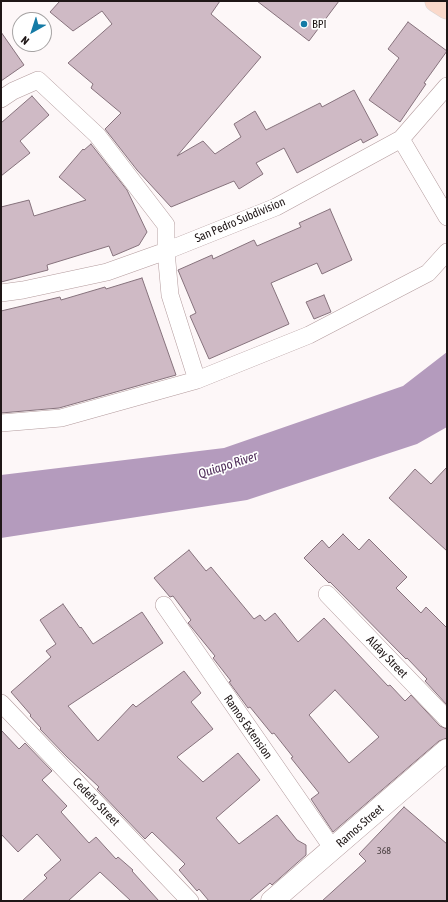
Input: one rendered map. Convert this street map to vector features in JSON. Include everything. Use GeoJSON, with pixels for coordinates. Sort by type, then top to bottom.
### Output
{"type":"FeatureCollection","features":[{"type":"Feature","properties":{"kind":"main road"},"geometry":{"type":"LineString","coordinates":[[436,1],[447,8]]}},
{"type":"Feature","properties":{"kind":"street"},"geometry":{"type":"LineString","coordinates":[[1,99],[13,91],[38,80],[97,135],[166,225],[166,251],[170,295],[197,380]]}},
{"type":"Feature","properties":{"kind":"street","name":"San Pedro Subdivision"},"geometry":{"type":"LineString","coordinates":[[1,293],[23,290],[107,272],[166,251],[276,207],[401,139],[447,86]]}},
{"type":"Feature","properties":{"kind":"street"},"geometry":{"type":"LineString","coordinates":[[401,139],[447,217]]}},
{"type":"Feature","properties":{"kind":"street"},"geometry":{"type":"LineString","coordinates":[[1,423],[61,418],[197,380],[308,335],[428,273],[447,252]]}},
{"type":"Feature","properties":{"kind":"street","name":"Alday Street"},"geometry":{"type":"LineString","coordinates":[[327,594],[447,719]]}},
{"type":"Feature","properties":{"kind":"street","name":"Ramos Extension"},"geometry":{"type":"LineString","coordinates":[[164,605],[333,849]]}},
{"type":"Feature","properties":{"kind":"street","name":"Cedeño Street"},"geometry":{"type":"LineString","coordinates":[[1,703],[190,901]]}},
{"type":"Feature","properties":{"kind":"street","name":"Ramos Street"},"geometry":{"type":"LineString","coordinates":[[272,901],[447,750]]}},
{"type":"Feature","properties":{"kind":"water","name":"Quiapo River"},"geometry":{"type":"Polygon","coordinates":[[[447,352],[447,427],[417,444],[247,500],[1,538],[1,475],[224,448],[403,386],[447,352]]]}},
{"type":"Feature","properties":{"kind":"building"},"geometry":{"type":"Polygon","coordinates":[[[60,1],[220,1],[211,14],[261,57],[177,156],[203,141],[215,154],[241,137],[234,124],[255,111],[266,130],[320,103],[322,107],[354,90],[378,135],[363,143],[361,139],[297,173],[284,148],[256,163],[263,174],[239,189],[234,181],[171,207],[137,170],[105,129],[121,113],[91,88],[93,84],[68,63],[112,24],[102,11],[73,31],[52,14],[52,12],[50,12],[60,1]]]}},
{"type":"Feature","properties":{"kind":"building","name":"BPI"},"geometry":{"type":"Polygon","coordinates":[[[257,1],[339,1],[309,41],[257,1]]]}},
{"type":"Feature","properties":{"kind":"building"},"geometry":{"type":"Polygon","coordinates":[[[408,22],[447,51],[424,83],[426,84],[400,122],[369,100],[399,58],[388,49],[408,22]]]}},
{"type":"Feature","properties":{"kind":"building"},"geometry":{"type":"Polygon","coordinates":[[[1,32],[12,48],[12,52],[15,52],[24,65],[1,81],[1,32]]]}},
{"type":"Feature","properties":{"kind":"building"},"geometry":{"type":"Polygon","coordinates":[[[32,96],[49,115],[20,141],[30,153],[1,176],[1,123],[32,96]]]}},
{"type":"Feature","properties":{"kind":"building"},"geometry":{"type":"Polygon","coordinates":[[[91,144],[127,190],[147,232],[139,245],[113,256],[109,246],[47,265],[48,270],[1,282],[1,207],[29,200],[34,216],[86,200],[59,177],[83,149],[84,150],[91,144]]]}},
{"type":"Feature","properties":{"kind":"building"},"geometry":{"type":"Polygon","coordinates":[[[330,209],[352,260],[322,274],[317,263],[271,283],[289,324],[209,359],[190,316],[196,313],[178,270],[212,255],[213,259],[254,240],[257,246],[301,227],[299,223],[330,209]]]}},
{"type":"Feature","properties":{"kind":"building"},"geometry":{"type":"Polygon","coordinates":[[[142,278],[176,375],[59,408],[1,413],[1,311],[60,297],[61,300],[142,278]]]}},
{"type":"Feature","properties":{"kind":"building"},"geometry":{"type":"Polygon","coordinates":[[[324,295],[331,312],[314,319],[306,302],[324,295]]]}},
{"type":"Feature","properties":{"kind":"building"},"geometry":{"type":"Polygon","coordinates":[[[447,467],[447,551],[389,498],[415,469],[431,484],[447,467]]]}},
{"type":"Feature","properties":{"kind":"building"},"geometry":{"type":"Polygon","coordinates":[[[343,534],[359,550],[369,539],[407,577],[396,588],[421,613],[426,607],[447,628],[447,705],[425,681],[427,679],[407,658],[406,659],[330,582],[329,583],[304,558],[322,540],[329,548],[343,534]]]}},
{"type":"Feature","properties":{"kind":"building"},"geometry":{"type":"Polygon","coordinates":[[[189,550],[206,571],[211,567],[254,619],[260,615],[265,621],[275,613],[298,642],[324,618],[388,686],[390,685],[405,701],[411,695],[440,726],[447,729],[447,738],[439,741],[333,832],[311,799],[319,793],[291,758],[293,757],[274,733],[272,734],[250,707],[248,708],[229,682],[231,681],[213,658],[215,656],[188,623],[191,620],[173,596],[170,597],[154,578],[189,550]],[[335,690],[309,715],[349,763],[379,737],[335,690]]]}},
{"type":"Feature","properties":{"kind":"building"},"geometry":{"type":"Polygon","coordinates":[[[63,604],[93,644],[142,612],[163,643],[68,706],[98,741],[133,704],[136,707],[184,671],[201,693],[191,702],[213,729],[177,757],[203,782],[238,753],[260,780],[216,818],[239,844],[277,815],[297,840],[306,845],[306,855],[272,885],[270,883],[249,901],[209,901],[199,889],[197,891],[179,870],[185,864],[152,832],[145,839],[97,789],[99,787],[40,729],[41,728],[30,716],[31,715],[11,692],[51,657],[46,651],[56,644],[40,620],[63,604]]]}},
{"type":"Feature","properties":{"kind":"building"},"geometry":{"type":"Polygon","coordinates":[[[1,730],[19,749],[25,743],[52,771],[42,780],[67,806],[61,812],[89,843],[96,837],[116,859],[118,857],[133,870],[132,871],[159,901],[131,901],[100,872],[68,901],[22,901],[47,878],[44,875],[61,860],[37,834],[18,852],[1,834],[1,730]]]}},
{"type":"Feature","properties":{"kind":"building"},"geometry":{"type":"Polygon","coordinates":[[[404,807],[447,844],[447,901],[322,901],[366,861],[359,854],[404,807]]]}},
{"type":"Feature","properties":{"kind":"place","name":"BPI"},"geometry":{"type":"Point","coordinates":[304,24]}}]}
